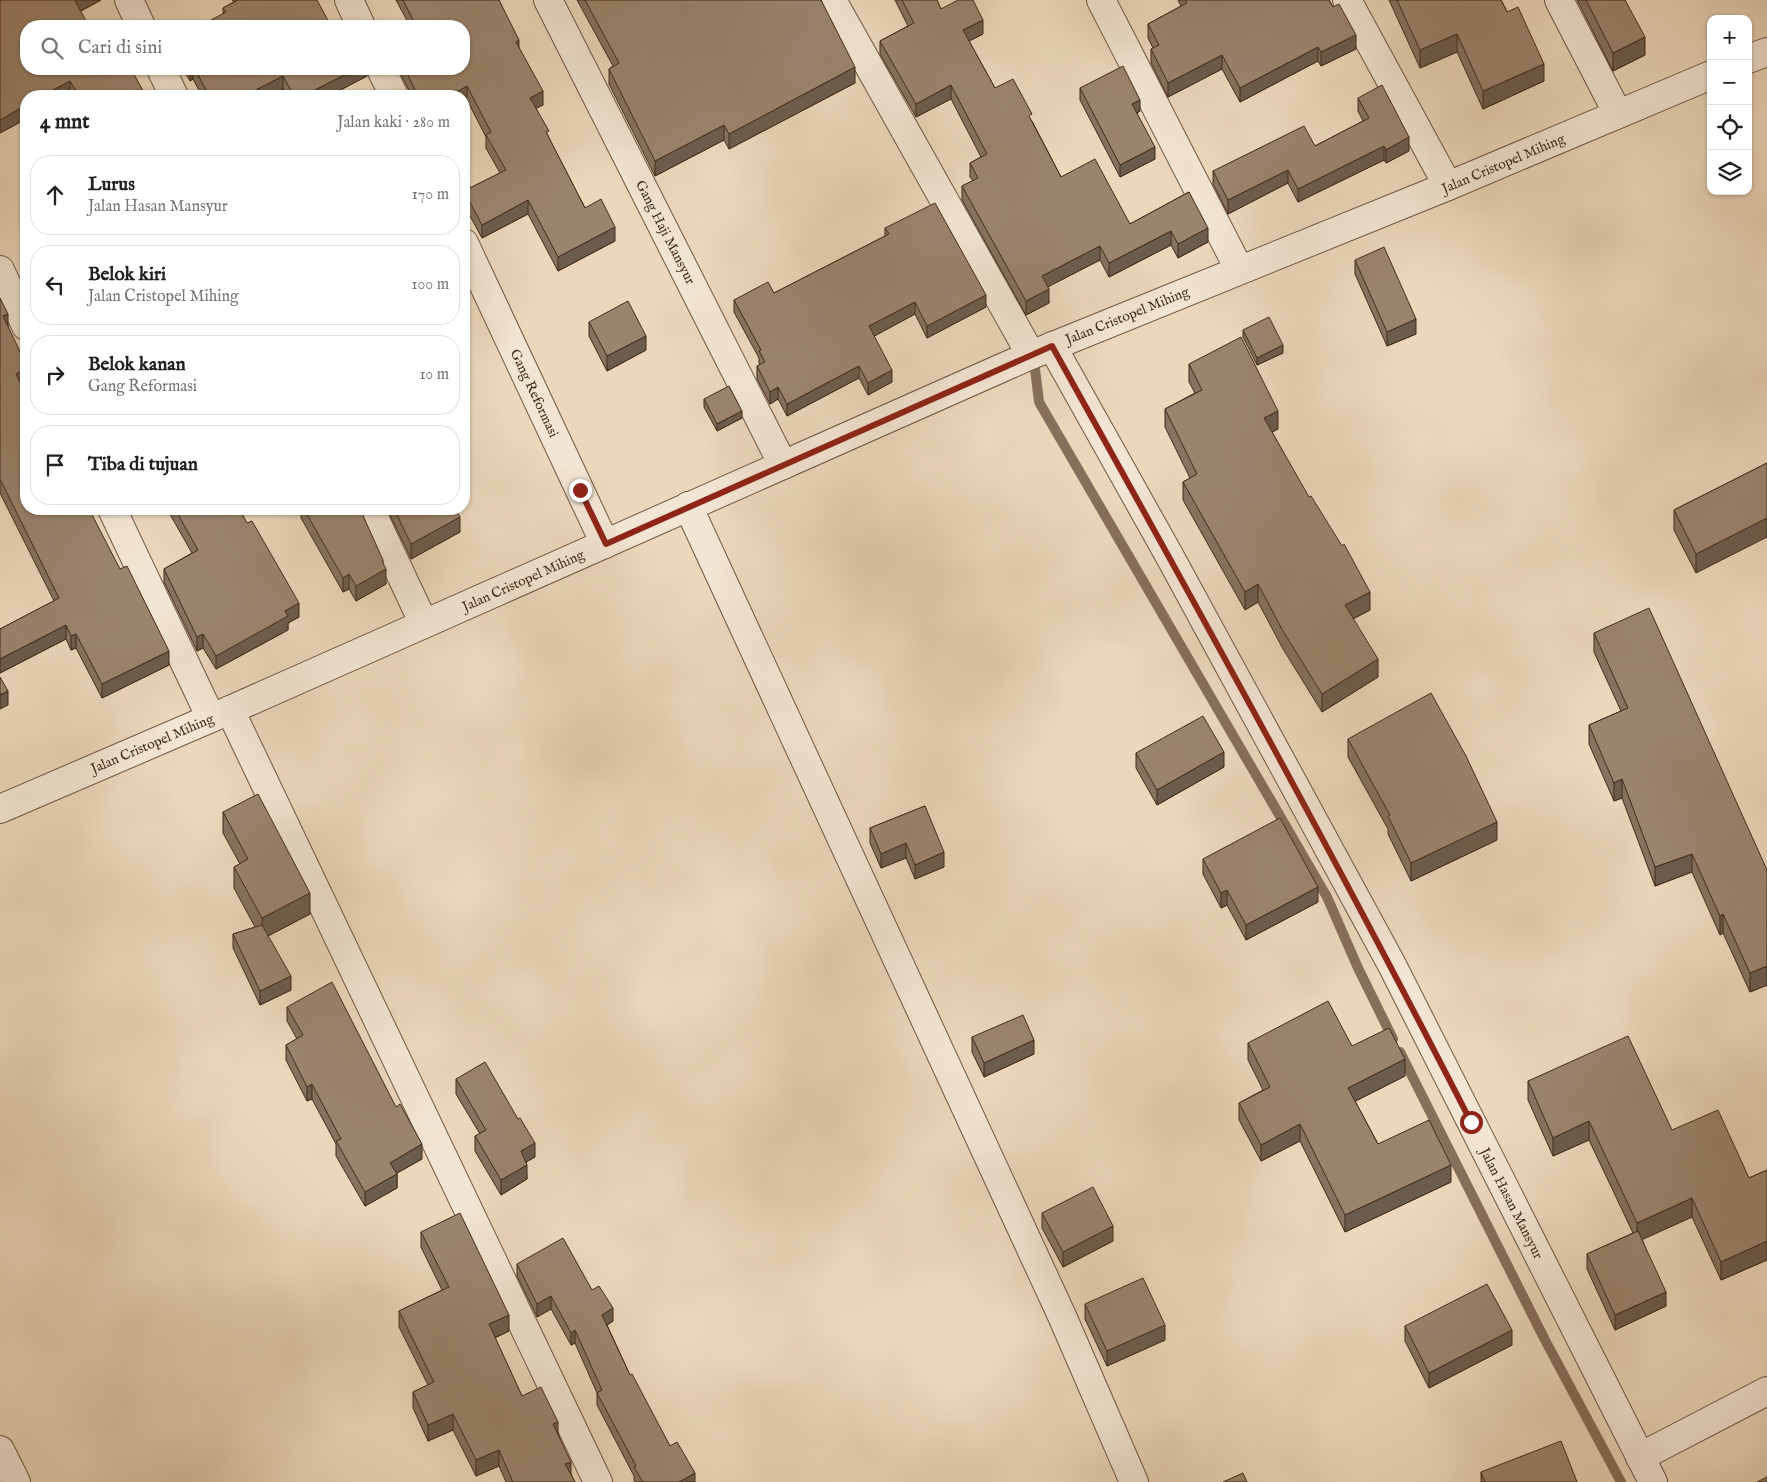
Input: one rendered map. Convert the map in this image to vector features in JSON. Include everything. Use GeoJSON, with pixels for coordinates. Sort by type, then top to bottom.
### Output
{"type":"FeatureCollection","features":[{"type":"Feature","properties":{"kind":"street"},"geometry":{"type":"LineString","coordinates":[[129,0],[138,20]]}},
{"type":"Feature","properties":{"kind":"street"},"geometry":{"type":"LineString","coordinates":[[349,0],[358,20]]}},
{"type":"Feature","properties":{"kind":"street","name":"Gang Haji Mansyur"},"geometry":{"type":"LineString","coordinates":[[548,0],[783,465]]}},
{"type":"Feature","properties":{"kind":"street","name":"Jalan Hasan Mansyur"},"geometry":{"type":"LineString","coordinates":[[832,0],[1041,350],[1169,555],[1392,965],[1653,1482]]}},
{"type":"Feature","properties":{"kind":"street"},"geometry":{"type":"LineString","coordinates":[[1101,0],[1239,269]]}},
{"type":"Feature","properties":{"kind":"street"},"geometry":{"type":"LineString","coordinates":[[1347,0],[1448,186]]}},
{"type":"Feature","properties":{"kind":"street"},"geometry":{"type":"LineString","coordinates":[[1559,0],[1618,114]]}},
{"type":"Feature","properties":{"kind":"street"},"geometry":{"type":"LineString","coordinates":[[1752,58],[1767,52]]}},
{"type":"Feature","properties":{"kind":"street"},"geometry":{"type":"LineString","coordinates":[[164,75],[171,90]]}},
{"type":"Feature","properties":{"kind":"street"},"geometry":{"type":"LineString","coordinates":[[385,75],[391,90]]}},
{"type":"Feature","properties":{"kind":"street","name":"Jalan Cristopel Mihing"},"geometry":{"type":"LineString","coordinates":[[0,809],[606,544],[1041,350],[1448,186],[1707,77]]}},
{"type":"Feature","properties":{"kind":"street","name":"Gang Reformasi"},"geometry":{"type":"LineString","coordinates":[[470,256],[606,544]]}},
{"type":"Feature","properties":{"kind":"street"},"geometry":{"type":"LineString","coordinates":[[0,270],[20,313]]}},
{"type":"Feature","properties":{"kind":"street"},"geometry":{"type":"LineString","coordinates":[[688,506],[1062,1316],[1134,1482]]}},
{"type":"Feature","properties":{"kind":"street"},"geometry":{"type":"LineString","coordinates":[[115,515],[220,714],[598,1482]]}},
{"type":"Feature","properties":{"kind":"street"},"geometry":{"type":"LineString","coordinates":[[373,515],[424,624]]}},
{"type":"Feature","properties":{"kind":"street"},"geometry":{"type":"LineString","coordinates":[[1640,1457],[1767,1391]]}},
{"type":"Feature","properties":{"kind":"street"},"geometry":{"type":"LineString","coordinates":[[0,1450],[16,1482]]}},
{"type":"Feature","properties":{"kind":"building"},"geometry":{"type":"Polygon","coordinates":[[[0,0],[76,0],[86,20],[20,20],[20,75],[134,75],[143,90],[75,90],[70,81],[53,90],[20,90],[20,108],[0,120],[0,0]]]}},
{"type":"Feature","properties":{"kind":"building"},"geometry":{"type":"Polygon","coordinates":[[[238,0],[317,0],[328,20],[211,20],[226,12],[223,8],[238,0]]]}},
{"type":"Feature","properties":{"kind":"building"},"geometry":{"type":"Polygon","coordinates":[[[403,0],[499,0],[519,40],[516,42],[543,91],[530,98],[549,131],[546,132],[585,208],[601,199],[615,227],[558,257],[528,200],[482,225],[470,202],[470,188],[506,170],[486,135],[491,132],[467,86],[460,90],[415,90],[408,75],[470,75],[470,20],[413,20],[403,0]]]}},
{"type":"Feature","properties":{"kind":"building"},"geometry":{"type":"Polygon","coordinates":[[[585,0],[821,0],[855,67],[729,134],[724,125],[655,161],[609,69],[619,63],[585,0]]]}},
{"type":"Feature","properties":{"kind":"building"},"geometry":{"type":"Polygon","coordinates":[[[902,0],[937,0],[941,9],[958,0],[973,0],[983,20],[963,30],[995,88],[1013,79],[1032,114],[1029,116],[1061,177],[1095,159],[1130,224],[1189,192],[1208,228],[1178,244],[1171,231],[1109,263],[1100,246],[1042,276],[1049,289],[1026,301],[962,186],[978,178],[970,163],[987,154],[951,85],[916,104],[880,41],[914,23],[902,0]]]}},
{"type":"Feature","properties":{"kind":"building"},"geometry":{"type":"Polygon","coordinates":[[[1185,0],[1329,0],[1333,7],[1339,4],[1356,35],[1321,52],[1318,47],[1240,88],[1222,55],[1168,83],[1151,49],[1159,45],[1148,24],[1187,3],[1185,0]]]}},
{"type":"Feature","properties":{"kind":"building"},"geometry":{"type":"Polygon","coordinates":[[[1397,0],[1501,0],[1507,12],[1518,7],[1544,64],[1483,91],[1457,34],[1420,50],[1397,0]]]}},
{"type":"Feature","properties":{"kind":"building"},"geometry":{"type":"Polygon","coordinates":[[[1586,0],[1625,0],[1645,37],[1613,53],[1586,0]]]}},
{"type":"Feature","properties":{"kind":"building"},"geometry":{"type":"Polygon","coordinates":[[[1123,66],[1140,100],[1132,104],[1155,147],[1120,165],[1080,88],[1123,66]]]}},
{"type":"Feature","properties":{"kind":"building"},"geometry":{"type":"Polygon","coordinates":[[[198,75],[344,75],[315,90],[291,90],[283,76],[256,90],[206,90],[198,75]]]}},
{"type":"Feature","properties":{"kind":"building"},"geometry":{"type":"Polygon","coordinates":[[[1382,85],[1409,137],[1386,150],[1384,146],[1298,189],[1288,170],[1228,200],[1213,171],[1304,126],[1315,146],[1369,118],[1358,98],[1382,85]]]}},
{"type":"Feature","properties":{"kind":"building"},"geometry":{"type":"Polygon","coordinates":[[[935,203],[986,295],[927,326],[915,302],[869,326],[892,370],[868,383],[859,366],[787,404],[778,387],[770,392],[757,366],[765,362],[759,351],[761,350],[734,300],[768,282],[774,293],[889,234],[885,228],[935,203]]]}},
{"type":"Feature","properties":{"kind":"building"},"geometry":{"type":"Polygon","coordinates":[[[1384,247],[1416,319],[1387,332],[1355,260],[1384,247]]]}},
{"type":"Feature","properties":{"kind":"building"},"geometry":{"type":"Polygon","coordinates":[[[0,298],[8,314],[3,316],[20,351],[20,372],[16,374],[20,382],[20,515],[92,515],[120,569],[127,566],[169,651],[102,684],[76,634],[71,636],[66,625],[0,659],[0,629],[59,598],[0,479],[0,298]]]}},
{"type":"Feature","properties":{"kind":"building"},"geometry":{"type":"Polygon","coordinates":[[[628,301],[646,336],[607,356],[589,322],[628,301]]]}},
{"type":"Feature","properties":{"kind":"building"},"geometry":{"type":"Polygon","coordinates":[[[1269,317],[1283,345],[1257,358],[1243,330],[1269,317]]]}},
{"type":"Feature","properties":{"kind":"building"},"geometry":{"type":"Polygon","coordinates":[[[1241,337],[1278,411],[1264,418],[1309,497],[1311,496],[1342,546],[1344,544],[1370,592],[1345,605],[1378,659],[1322,694],[1283,631],[1258,584],[1245,592],[1183,482],[1197,474],[1165,409],[1202,390],[1189,364],[1241,337]]]}},
{"type":"Feature","properties":{"kind":"building"},"geometry":{"type":"Polygon","coordinates":[[[729,386],[742,411],[717,424],[704,399],[729,386]]]}},
{"type":"Feature","properties":{"kind":"building"},"geometry":{"type":"Polygon","coordinates":[[[1767,463],[1767,518],[1696,554],[1674,510],[1767,463]]]}},
{"type":"Feature","properties":{"kind":"building"},"geometry":{"type":"Polygon","coordinates":[[[178,515],[242,515],[247,523],[252,521],[299,603],[285,611],[288,616],[216,656],[203,634],[197,637],[164,569],[198,550],[178,515]]]}},
{"type":"Feature","properties":{"kind":"building"},"geometry":{"type":"Polygon","coordinates":[[[307,515],[363,515],[386,569],[356,586],[349,574],[343,578],[307,515]]]}},
{"type":"Feature","properties":{"kind":"building"},"geometry":{"type":"Polygon","coordinates":[[[397,515],[459,515],[460,517],[411,544],[397,515]]]}},
{"type":"Feature","properties":{"kind":"building"},"geometry":{"type":"Polygon","coordinates":[[[1649,608],[1767,870],[1767,966],[1750,973],[1723,914],[1720,916],[1692,854],[1655,867],[1622,779],[1614,783],[1589,725],[1628,708],[1594,633],[1649,608]]]}},
{"type":"Feature","properties":{"kind":"building"},"geometry":{"type":"Polygon","coordinates":[[[0,677],[8,691],[0,695],[0,677]]]}},
{"type":"Feature","properties":{"kind":"building"},"geometry":{"type":"Polygon","coordinates":[[[1431,693],[1466,756],[1497,822],[1411,863],[1388,816],[1390,815],[1348,739],[1431,693]]]}},
{"type":"Feature","properties":{"kind":"building"},"geometry":{"type":"Polygon","coordinates":[[[1203,716],[1224,752],[1157,790],[1136,753],[1203,716]]]}},
{"type":"Feature","properties":{"kind":"building"},"geometry":{"type":"Polygon","coordinates":[[[258,794],[310,893],[262,918],[234,867],[248,859],[223,812],[258,794]]]}},
{"type":"Feature","properties":{"kind":"building"},"geometry":{"type":"Polygon","coordinates":[[[925,806],[944,852],[915,865],[906,843],[881,854],[870,828],[925,806]]]}},
{"type":"Feature","properties":{"kind":"building"},"geometry":{"type":"Polygon","coordinates":[[[1280,818],[1318,887],[1246,925],[1227,890],[1221,893],[1203,859],[1280,818]]]}},
{"type":"Feature","properties":{"kind":"building"},"geometry":{"type":"Polygon","coordinates":[[[262,925],[291,976],[260,991],[233,934],[262,925]]]}},
{"type":"Feature","properties":{"kind":"building"},"geometry":{"type":"Polygon","coordinates":[[[332,982],[396,1107],[400,1104],[422,1144],[390,1163],[397,1174],[365,1192],[336,1141],[341,1139],[312,1084],[307,1087],[286,1045],[303,1035],[287,1007],[332,982]]]}},
{"type":"Feature","properties":{"kind":"building"},"geometry":{"type":"Polygon","coordinates":[[[1328,1001],[1352,1046],[1389,1028],[1405,1059],[1348,1088],[1378,1144],[1429,1120],[1451,1165],[1345,1215],[1300,1124],[1261,1145],[1239,1103],[1270,1087],[1248,1043],[1328,1001]]]}},
{"type":"Feature","properties":{"kind":"building"},"geometry":{"type":"Polygon","coordinates":[[[1023,1015],[1034,1040],[984,1063],[972,1037],[1023,1015]]]}},
{"type":"Feature","properties":{"kind":"building"},"geometry":{"type":"Polygon","coordinates":[[[1628,1036],[1672,1130],[1718,1110],[1749,1178],[1767,1170],[1767,1241],[1721,1262],[1692,1198],[1637,1223],[1589,1121],[1553,1138],[1528,1081],[1628,1036]]]}},
{"type":"Feature","properties":{"kind":"building"},"geometry":{"type":"Polygon","coordinates":[[[485,1062],[518,1119],[520,1118],[535,1143],[521,1151],[527,1165],[501,1180],[475,1136],[486,1130],[456,1079],[485,1062]]]}},
{"type":"Feature","properties":{"kind":"building"},"geometry":{"type":"Polygon","coordinates":[[[1093,1187],[1113,1226],[1063,1252],[1042,1213],[1093,1187]]]}},
{"type":"Feature","properties":{"kind":"building"},"geometry":{"type":"Polygon","coordinates":[[[460,1213],[509,1315],[489,1324],[522,1396],[541,1387],[558,1422],[553,1424],[571,1462],[565,1464],[575,1482],[513,1482],[499,1450],[476,1460],[453,1414],[428,1425],[413,1392],[434,1382],[399,1311],[449,1287],[421,1232],[460,1213]]]}},
{"type":"Feature","properties":{"kind":"building"},"geometry":{"type":"Polygon","coordinates":[[[1638,1231],[1666,1292],[1615,1315],[1587,1254],[1638,1231]]]}},
{"type":"Feature","properties":{"kind":"building"},"geometry":{"type":"Polygon","coordinates":[[[563,1238],[592,1290],[599,1286],[613,1308],[602,1315],[630,1375],[632,1374],[670,1446],[677,1442],[695,1473],[679,1482],[643,1482],[597,1393],[602,1390],[575,1330],[571,1333],[551,1296],[537,1304],[517,1264],[563,1238]]]}},
{"type":"Feature","properties":{"kind":"building"},"geometry":{"type":"Polygon","coordinates":[[[1143,1278],[1165,1325],[1107,1351],[1085,1304],[1143,1278]]]}},
{"type":"Feature","properties":{"kind":"building"},"geometry":{"type":"Polygon","coordinates":[[[1487,1284],[1512,1330],[1429,1373],[1405,1326],[1487,1284]]]}},
{"type":"Feature","properties":{"kind":"building"},"geometry":{"type":"Polygon","coordinates":[[[1561,1441],[1577,1482],[1485,1482],[1481,1472],[1561,1441]]]}},
{"type":"Feature","properties":{"kind":"building"},"geometry":{"type":"Polygon","coordinates":[[[1243,1473],[1247,1482],[1223,1482],[1243,1473]]]}},
{"type":"Feature","properties":{"kind":"building"},"geometry":{"type":"Polygon","coordinates":[[[1767,1477],[1767,1482],[1757,1482],[1767,1477]]]}},
{"type":"Feature","properties":{"kind":"waterway"},"geometry":{"type":"LineString","coordinates":[[1035,369],[1039,402],[1327,897],[1358,968],[1393,1039]]}},
{"type":"Feature","properties":{"kind":"waterway"},"geometry":{"type":"LineString","coordinates":[[1400,1052],[1545,1340],[1621,1482]]}},
{"type":"Feature","properties":{"kind":"route"},"geometry":{"type":"LineString","coordinates":[[580,490],[606,544],[1052,346],[1169,555],[1392,965],[1471,1122]]}}]}
